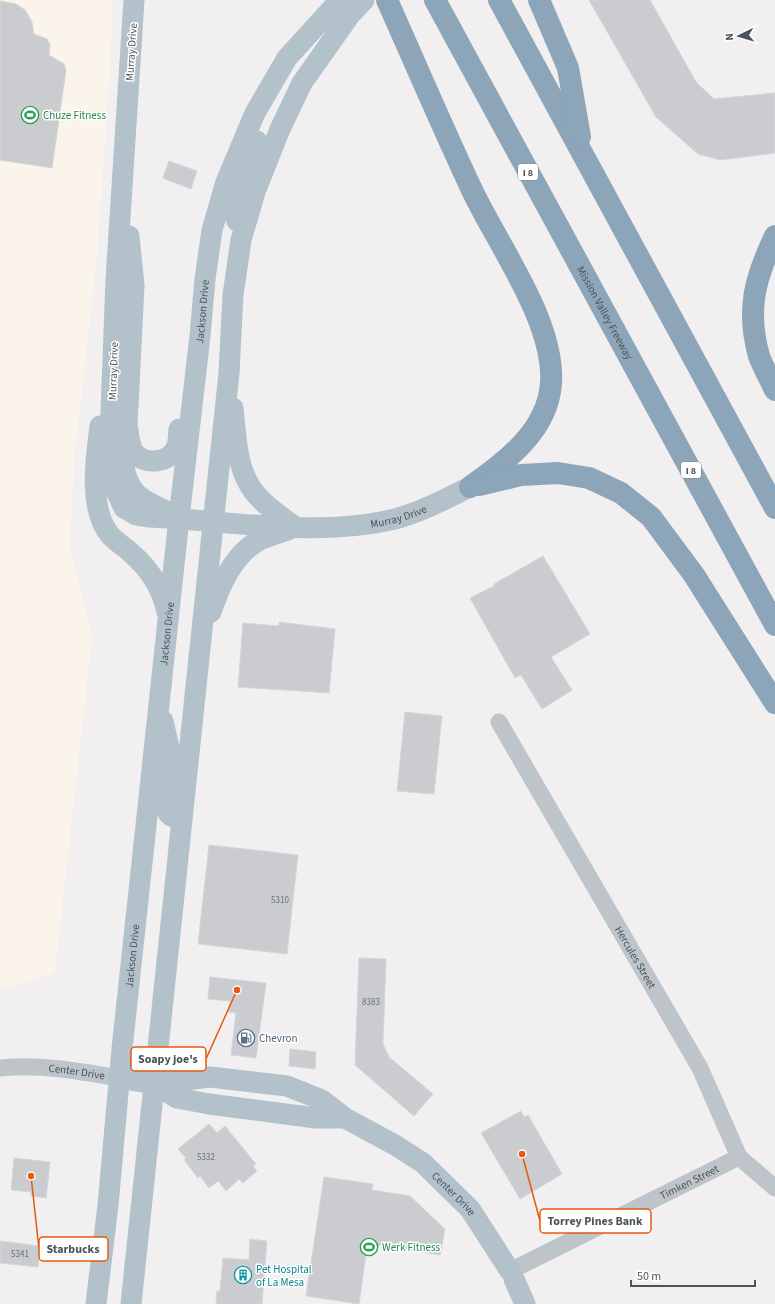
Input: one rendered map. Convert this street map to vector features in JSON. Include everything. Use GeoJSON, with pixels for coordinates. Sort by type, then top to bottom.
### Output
{"type":"FeatureCollection","features":[{"type":"Feature","properties":{"kind":"highway"},"geometry":{"type":"LineString","coordinates":[[387,0],[472,190],[544,332],[549,358],[551,383],[544,413],[528,438],[502,463],[470,487]]}},
{"type":"Feature","properties":{"kind":"highway","name":"Mission Valley Freeway"},"geometry":{"type":"LineString","coordinates":[[435,0],[775,626]]}},
{"type":"Feature","properties":{"kind":"highway"},"geometry":{"type":"LineString","coordinates":[[499,0],[775,508]]}},
{"type":"Feature","properties":{"kind":"highway"},"geometry":{"type":"LineString","coordinates":[[539,0],[568,68],[584,154]]}},
{"type":"Feature","properties":{"kind":"highway"},"geometry":{"type":"LineString","coordinates":[[775,236],[761,264],[754,295],[753,325],[760,357],[775,390]]}},
{"type":"Feature","properties":{"kind":"highway"},"geometry":{"type":"LineString","coordinates":[[470,487],[521,475],[558,473],[589,478],[621,493],[651,517],[694,575],[775,704]]}},
{"type":"Feature","properties":{"kind":"main road","name":"Murray Drive"},"geometry":{"type":"LineString","coordinates":[[134,0],[114,318],[110,439],[114,490],[124,508],[136,515],[295,527],[338,527],[387,521],[437,504],[470,487]]}},
{"type":"Feature","properties":{"kind":"main road","name":"Jackson Drive"},"geometry":{"type":"LineString","coordinates":[[96,1304],[108,1205],[119,1078],[179,518],[205,279],[212,230],[226,182],[255,113],[287,58],[340,0]]}},
{"type":"Feature","properties":{"kind":"main road"},"geometry":{"type":"LineString","coordinates":[[131,1304],[229,373],[233,295],[241,240],[255,192],[280,129],[302,83],[350,15],[364,0]]}},
{"type":"Feature","properties":{"kind":"main road"},"geometry":{"type":"LineString","coordinates":[[245,225],[237,221],[235,216],[236,202],[287,58]]}},
{"type":"Feature","properties":{"kind":"main road","name":"Murray Drive"},"geometry":{"type":"LineString","coordinates":[[123,176],[134,286],[127,425],[122,445],[123,463],[131,485],[142,498],[179,518]]}},
{"type":"Feature","properties":{"kind":"main road"},"geometry":{"type":"LineString","coordinates":[[114,318],[97,445],[97,508],[101,521],[110,535],[132,554],[156,583],[164,598],[168,620]]}},
{"type":"Feature","properties":{"kind":"main road"},"geometry":{"type":"LineString","coordinates":[[127,425],[131,447],[135,453],[143,459],[156,462],[171,455],[177,447],[187,360],[200,336]]}},
{"type":"Feature","properties":{"kind":"main road"},"geometry":{"type":"LineString","coordinates":[[229,373],[239,457],[244,474],[250,487],[260,499],[295,527]]}},
{"type":"Feature","properties":{"kind":"main road"},"geometry":{"type":"LineString","coordinates":[[199,648],[219,588],[232,567],[258,541],[295,527]]}},
{"type":"Feature","properties":{"kind":"main road"},"geometry":{"type":"LineString","coordinates":[[159,705],[170,752],[166,807],[168,814],[182,819]]}},
{"type":"Feature","properties":{"kind":"main road","name":"Center Drive"},"geometry":{"type":"LineString","coordinates":[[119,1078],[154,1084],[210,1078],[287,1086],[322,1100],[345,1118],[395,1145],[423,1163],[470,1209],[512,1275],[525,1304]]}},
{"type":"Feature","properties":{"kind":"street","name":"Hercules Street"},"geometry":{"type":"LineString","coordinates":[[499,722],[700,1068],[739,1157],[775,1188]]}},
{"type":"Feature","properties":{"kind":"street","name":"Center Drive"},"geometry":{"type":"LineString","coordinates":[[0,1068],[23,1066],[58,1068],[119,1078]]}},
{"type":"Feature","properties":{"kind":"street","name":"Timken Street"},"geometry":{"type":"LineString","coordinates":[[512,1275],[739,1157]]}},
{"type":"Feature","properties":{"kind":"shaded area"},"geometry":{"type":"Polygon","coordinates":[[[0,0],[113,0],[110,68],[97,256],[74,462],[70,546],[92,637],[55,973],[0,989],[0,0]]]}},
{"type":"Feature","properties":{"kind":"building"},"geometry":{"type":"Polygon","coordinates":[[[589,0],[650,0],[696,82],[714,99],[775,93],[775,153],[720,160],[698,154],[656,117],[589,0]]]}},
{"type":"Feature","properties":{"kind":"building","name":"Chuze Fitness"},"geometry":{"type":"Polygon","coordinates":[[[0,1],[16,4],[25,10],[32,22],[34,34],[47,39],[50,45],[49,55],[64,64],[66,70],[52,168],[0,160],[0,1]]]}},
{"type":"Feature","properties":{"kind":"building"},"geometry":{"type":"Polygon","coordinates":[[[169,161],[197,171],[191,189],[163,178],[169,161]]]}},
{"type":"Feature","properties":{"kind":"building"},"geometry":{"type":"Polygon","coordinates":[[[543,556],[590,634],[551,657],[572,690],[542,709],[521,675],[515,678],[470,598],[494,586],[494,584],[543,556]]]}},
{"type":"Feature","properties":{"kind":"building"},"geometry":{"type":"Polygon","coordinates":[[[279,622],[335,629],[329,693],[238,687],[243,623],[279,626],[279,622]]]}},
{"type":"Feature","properties":{"kind":"building"},"geometry":{"type":"Polygon","coordinates":[[[405,712],[442,716],[434,794],[397,791],[405,712]]]}},
{"type":"Feature","properties":{"kind":"building"},"geometry":{"type":"Polygon","coordinates":[[[209,845],[298,855],[287,954],[198,944],[209,845]]]}},
{"type":"Feature","properties":{"kind":"building"},"geometry":{"type":"Polygon","coordinates":[[[359,958],[386,959],[383,1044],[389,1057],[433,1094],[414,1116],[355,1065],[359,958]]]}},
{"type":"Feature","properties":{"kind":"building"},"geometry":{"type":"Polygon","coordinates":[[[210,977],[266,983],[256,1058],[231,1055],[236,1013],[228,1012],[230,1001],[208,999],[210,977]]]}},
{"type":"Feature","properties":{"kind":"building"},"geometry":{"type":"Polygon","coordinates":[[[290,1049],[316,1052],[315,1069],[289,1066],[290,1049]]]}},
{"type":"Feature","properties":{"kind":"building"},"geometry":{"type":"Polygon","coordinates":[[[521,1111],[524,1117],[528,1115],[562,1174],[520,1199],[481,1133],[521,1111]]]}},
{"type":"Feature","properties":{"kind":"building"},"geometry":{"type":"Polygon","coordinates":[[[209,1124],[217,1133],[225,1126],[256,1164],[253,1166],[257,1171],[243,1183],[239,1179],[226,1191],[218,1181],[209,1188],[200,1176],[198,1178],[184,1160],[186,1158],[178,1149],[209,1124]]]}},
{"type":"Feature","properties":{"kind":"building"},"geometry":{"type":"Polygon","coordinates":[[[14,1158],[50,1162],[46,1198],[31,1196],[31,1192],[11,1190],[14,1158]]]}},
{"type":"Feature","properties":{"kind":"building"},"geometry":{"type":"Polygon","coordinates":[[[324,1177],[373,1184],[372,1190],[410,1196],[445,1229],[440,1255],[380,1245],[366,1255],[359,1304],[306,1296],[324,1177]]]}},
{"type":"Feature","properties":{"kind":"building","name":"Pet Hospital of La Mesa"},"geometry":{"type":"Polygon","coordinates":[[[250,1239],[267,1241],[262,1304],[216,1304],[217,1291],[220,1291],[223,1258],[249,1260],[250,1239]]]}},
{"type":"Feature","properties":{"kind":"building"},"geometry":{"type":"Polygon","coordinates":[[[0,1241],[40,1246],[38,1267],[0,1263],[0,1241]]]}},
{"type":"Feature","properties":{"kind":"place","name":"Chuze Fitness"},"geometry":{"type":"Point","coordinates":[30,115]}},
{"type":"Feature","properties":{"kind":"place","name":"Soapy joe's"},"geometry":{"type":"Point","coordinates":[237,990]}},
{"type":"Feature","properties":{"kind":"place","name":"Chevron"},"geometry":{"type":"Point","coordinates":[246,1038]}},
{"type":"Feature","properties":{"kind":"place","name":"Torrey Pines Bank"},"geometry":{"type":"Point","coordinates":[522,1154]}},
{"type":"Feature","properties":{"kind":"place","name":"Starbucks"},"geometry":{"type":"Point","coordinates":[31,1176]}},
{"type":"Feature","properties":{"kind":"place","name":"Werk Fitness"},"geometry":{"type":"Point","coordinates":[369,1247]}},
{"type":"Feature","properties":{"kind":"place","name":"Pet Hospital of La Mesa"},"geometry":{"type":"Point","coordinates":[243,1275]}}]}
